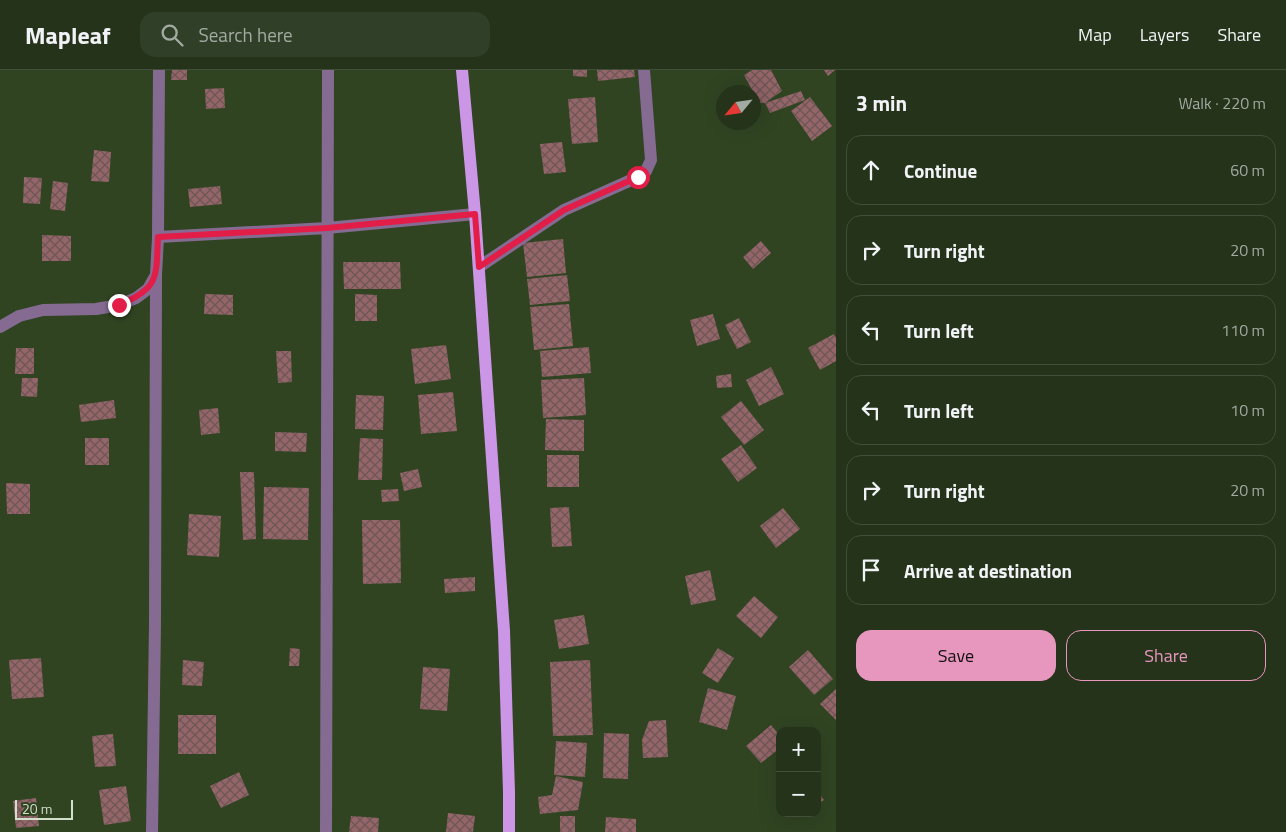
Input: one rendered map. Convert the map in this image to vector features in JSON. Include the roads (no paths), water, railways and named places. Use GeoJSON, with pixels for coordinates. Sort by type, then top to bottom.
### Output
{"type":"FeatureCollection","features":[{"type":"Feature","properties":{"kind":"main road"},"geometry":{"type":"LineString","coordinates":[[462,70],[479,267],[504,631],[509,832]]}},
{"type":"Feature","properties":{"kind":"street"},"geometry":{"type":"LineString","coordinates":[[152,832],[159,70]]}},
{"type":"Feature","properties":{"kind":"street"},"geometry":{"type":"LineString","coordinates":[[326,832],[328,70]]}},
{"type":"Feature","properties":{"kind":"street"},"geometry":{"type":"LineString","coordinates":[[479,267],[564,210],[638,177],[646,171],[651,160],[644,70]]}},
{"type":"Feature","properties":{"kind":"street"},"geometry":{"type":"LineString","coordinates":[[158,237],[327,228],[475,214]]}},
{"type":"Feature","properties":{"kind":"street"},"geometry":{"type":"LineString","coordinates":[[0,327],[19,316],[43,310],[96,309],[119,305],[136,298],[148,288],[156,275]]}}]}
